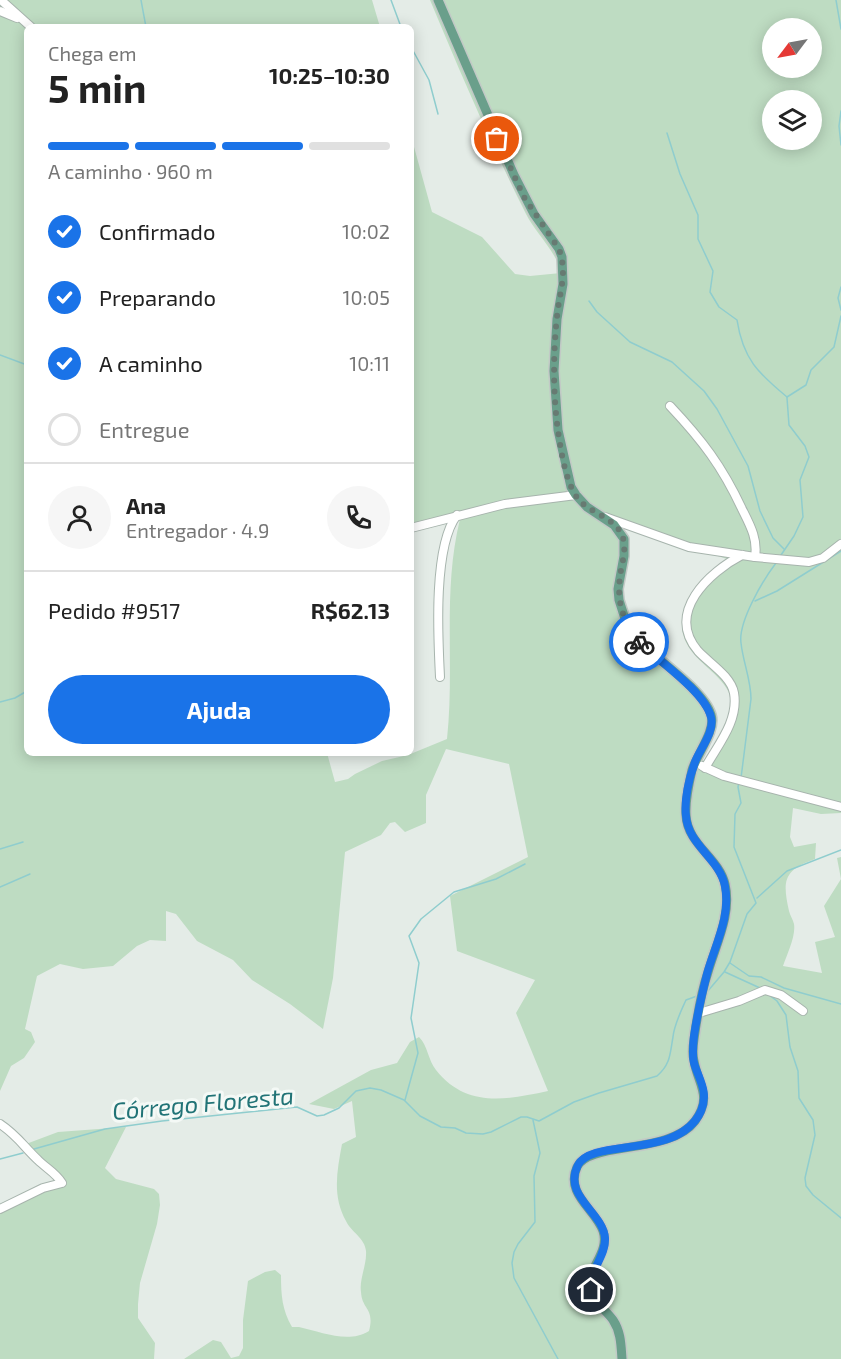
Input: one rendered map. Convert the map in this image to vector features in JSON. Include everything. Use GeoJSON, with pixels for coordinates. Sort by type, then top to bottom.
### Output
{"type":"FeatureCollection","features":[{"type":"Feature","properties":{"kind":"main road"},"geometry":{"type":"LineString","coordinates":[[438,0],[513,175],[562,257],[563,284],[556,319],[554,371],[558,430],[571,487],[587,507],[614,525],[624,539],[624,556],[618,589],[626,622],[639,642],[704,702],[710,711],[712,725],[695,762],[687,798],[686,818],[693,836],[722,877],[727,900],[720,938],[702,995],[694,1039],[693,1058],[704,1095],[702,1107],[695,1122],[684,1131],[664,1140],[591,1155],[580,1162],[575,1176],[580,1198],[604,1232],[604,1245],[590,1286],[596,1300],[616,1325],[620,1337],[622,1359]]}},
{"type":"Feature","properties":{"kind":"street"},"geometry":{"type":"LineString","coordinates":[[1,0],[28,24]]}},
{"type":"Feature","properties":{"kind":"street"},"geometry":{"type":"LineString","coordinates":[[0,11],[24,21]]}},
{"type":"Feature","properties":{"kind":"street"},"geometry":{"type":"LineString","coordinates":[[670,406],[715,458],[728,481],[755,538],[755,557]]}},
{"type":"Feature","properties":{"kind":"street"},"geometry":{"type":"LineString","coordinates":[[414,527],[458,514],[505,504],[576,495]]}},
{"type":"Feature","properties":{"kind":"street"},"geometry":{"type":"LineString","coordinates":[[440,677],[438,615],[444,547],[449,528],[458,514]]}},
{"type":"Feature","properties":{"kind":"street"},"geometry":{"type":"LineString","coordinates":[[599,515],[688,547],[755,557],[809,562],[823,558],[841,544]]}},
{"type":"Feature","properties":{"kind":"street"},"geometry":{"type":"LineString","coordinates":[[705,768],[727,730],[734,694],[727,680],[692,642],[687,629],[688,614],[694,597],[706,580],[742,555]]}},
{"type":"Feature","properties":{"kind":"street"},"geometry":{"type":"LineString","coordinates":[[695,762],[740,781],[841,807]]}},
{"type":"Feature","properties":{"kind":"street"},"geometry":{"type":"LineString","coordinates":[[699,1013],[739,1001],[765,990],[781,995],[803,1011]]}},
{"type":"Feature","properties":{"kind":"street"},"geometry":{"type":"LineString","coordinates":[[0,1124],[18,1137],[39,1161],[58,1177],[62,1184],[43,1188],[0,1209]]}},
{"type":"Feature","properties":{"kind":"green space"},"geometry":{"type":"Polygon","coordinates":[[[0,0],[372,0],[379,24],[24,24],[24,756],[328,756],[335,782],[348,779],[382,761],[414,756],[414,753],[447,739],[450,684],[450,601],[460,519],[414,532],[414,147],[432,212],[482,237],[515,274],[530,276],[561,273],[556,258],[530,221],[513,188],[430,0],[841,0],[841,813],[821,814],[793,808],[790,837],[794,847],[816,843],[815,859],[791,872],[786,884],[789,913],[794,929],[783,966],[822,973],[815,942],[835,937],[824,906],[841,879],[841,1359],[184,1359],[213,1340],[221,1342],[231,1358],[239,1356],[243,1348],[243,1320],[248,1281],[265,1272],[275,1270],[281,1275],[283,1302],[292,1327],[344,1337],[361,1335],[369,1331],[370,1318],[362,1298],[361,1287],[366,1256],[365,1246],[346,1221],[337,1193],[337,1174],[342,1144],[356,1137],[352,1101],[334,1109],[309,1104],[371,1070],[397,1063],[410,1042],[419,1037],[436,1070],[460,1091],[474,1096],[502,1098],[548,1091],[516,1013],[535,980],[457,951],[450,896],[528,857],[509,764],[446,749],[426,795],[426,823],[405,832],[395,822],[390,823],[381,835],[345,852],[333,978],[323,1029],[290,1004],[252,980],[233,960],[197,941],[176,914],[166,911],[166,941],[150,940],[137,946],[113,966],[83,969],[60,964],[37,976],[25,1029],[31,1032],[35,1042],[24,1058],[11,1066],[0,1091],[0,0]],[[618,523],[627,541],[619,595],[631,629],[682,677],[716,720],[715,732],[701,759],[707,763],[727,727],[732,705],[729,692],[689,647],[683,634],[683,617],[695,595],[727,559],[618,523]]]}},
{"type":"Feature","properties":{"kind":"green space"},"geometry":{"type":"Polygon","coordinates":[[[841,857],[841,879],[837,858],[841,857]]]}},
{"type":"Feature","properties":{"kind":"green space"},"geometry":{"type":"Polygon","coordinates":[[[126,1127],[105,1168],[116,1179],[154,1189],[159,1194],[157,1224],[140,1283],[138,1304],[138,1318],[155,1343],[154,1359],[0,1359],[0,1208],[57,1182],[33,1159],[26,1144],[58,1132],[126,1127]]]}},
{"type":"Feature","properties":{"kind":"waterway"},"geometry":{"type":"LineString","coordinates":[[141,0],[145,24]]}},
{"type":"Feature","properties":{"kind":"waterway"},"geometry":{"type":"LineString","coordinates":[[391,0],[400,24]]}},
{"type":"Feature","properties":{"kind":"waterway"},"geometry":{"type":"LineString","coordinates":[[836,0],[841,29]]}},
{"type":"Feature","properties":{"kind":"waterway"},"geometry":{"type":"LineString","coordinates":[[414,52],[429,80],[438,114]]}},
{"type":"Feature","properties":{"kind":"waterway"},"geometry":{"type":"LineString","coordinates":[[841,111],[839,126],[841,145]]}},
{"type":"Feature","properties":{"kind":"waterway"},"geometry":{"type":"LineString","coordinates":[[667,133],[680,174],[698,215],[698,239],[713,271],[710,292],[719,307],[737,320],[743,345],[753,364],[787,397]]}},
{"type":"Feature","properties":{"kind":"waterway"},"geometry":{"type":"LineString","coordinates":[[841,287],[838,298],[841,310]]}},
{"type":"Feature","properties":{"kind":"waterway"},"geometry":{"type":"LineString","coordinates":[[589,301],[597,312],[630,342],[672,362],[704,391],[717,409],[748,466],[760,511],[773,538],[784,549]]}},
{"type":"Feature","properties":{"kind":"waterway"},"geometry":{"type":"LineString","coordinates":[[787,397],[806,385],[811,370],[834,347],[841,316]]}},
{"type":"Feature","properties":{"kind":"waterway"},"geometry":{"type":"LineString","coordinates":[[0,355],[24,364]]}},
{"type":"Feature","properties":{"kind":"waterway"},"geometry":{"type":"LineString","coordinates":[[781,555],[803,517],[800,480],[809,457],[805,446],[789,425],[787,398]]}},
{"type":"Feature","properties":{"kind":"waterway","name":"Córrego Floresta"},"geometry":{"type":"LineString","coordinates":[[755,601],[777,591],[841,551]]}},
{"type":"Feature","properties":{"kind":"waterway","name":"Córrego Floresta"},"geometry":{"type":"LineString","coordinates":[[741,778],[751,699],[741,634],[752,602],[776,563]]}},
{"type":"Feature","properties":{"kind":"waterway"},"geometry":{"type":"LineString","coordinates":[[0,702],[24,693]]}},
{"type":"Feature","properties":{"kind":"waterway","name":"Córrego Floresta"},"geometry":{"type":"LineString","coordinates":[[707,992],[730,962],[747,914],[756,903],[734,847],[735,814],[741,803],[739,782]]}},
{"type":"Feature","properties":{"kind":"waterway"},"geometry":{"type":"LineString","coordinates":[[0,849],[23,842]]}},
{"type":"Feature","properties":{"kind":"waterway"},"geometry":{"type":"LineString","coordinates":[[757,898],[787,871],[841,850]]}},
{"type":"Feature","properties":{"kind":"waterway"},"geometry":{"type":"LineString","coordinates":[[405,1100],[418,1053],[411,1018],[419,963],[409,936],[421,919],[454,892],[496,879],[525,864]]}},
{"type":"Feature","properties":{"kind":"waterway"},"geometry":{"type":"LineString","coordinates":[[0,887],[30,874]]}},
{"type":"Feature","properties":{"kind":"waterway"},"geometry":{"type":"LineString","coordinates":[[730,963],[749,976],[761,977],[784,988],[841,1004]]}},
{"type":"Feature","properties":{"kind":"waterway"},"geometry":{"type":"LineString","coordinates":[[725,972],[760,988]]}},
{"type":"Feature","properties":{"kind":"waterway"},"geometry":{"type":"LineString","coordinates":[[769,995],[777,1001],[786,1015],[790,1047],[798,1071],[799,1098],[813,1120],[815,1135],[805,1178],[806,1186],[813,1195],[841,1218]]}},
{"type":"Feature","properties":{"kind":"waterway","name":"Córrego Floresta"},"geometry":{"type":"LineString","coordinates":[[34,1149],[105,1129],[162,1121],[297,1107],[317,1116],[324,1115],[339,1108],[356,1091],[370,1088],[404,1100],[420,1116],[441,1127],[455,1128],[466,1133],[483,1134],[521,1117],[539,1121],[574,1102],[657,1076],[667,1063],[678,1018],[686,1000],[697,996]]}},
{"type":"Feature","properties":{"kind":"waterway"},"geometry":{"type":"LineString","coordinates":[[533,1120],[540,1153],[534,1176],[535,1222],[518,1244],[512,1263],[514,1278],[558,1359]]}},
{"type":"Feature","properties":{"kind":"waterway","name":"Córrego Floresta"},"geometry":{"type":"LineString","coordinates":[[0,1159],[23,1153]]}},
{"type":"Feature","properties":{"kind":"way so far"},"geometry":{"type":"LineString","coordinates":[[497,139],[524,197],[562,257],[563,284],[556,319],[554,371],[558,430],[571,487],[581,502],[614,525],[624,539],[624,556],[618,589],[619,600],[626,622],[639,642]]}},
{"type":"Feature","properties":{"kind":"route"},"geometry":{"type":"LineString","coordinates":[[591,1290],[591,1277],[605,1239],[597,1220],[577,1192],[575,1176],[577,1167],[583,1159],[591,1155],[664,1140],[679,1134],[695,1122],[704,1102],[704,1095],[701,1080],[694,1065],[694,1039],[701,998],[720,938],[727,900],[725,884],[718,869],[693,836],[686,818],[692,770],[712,725],[710,711],[682,680],[639,642]]}}]}
